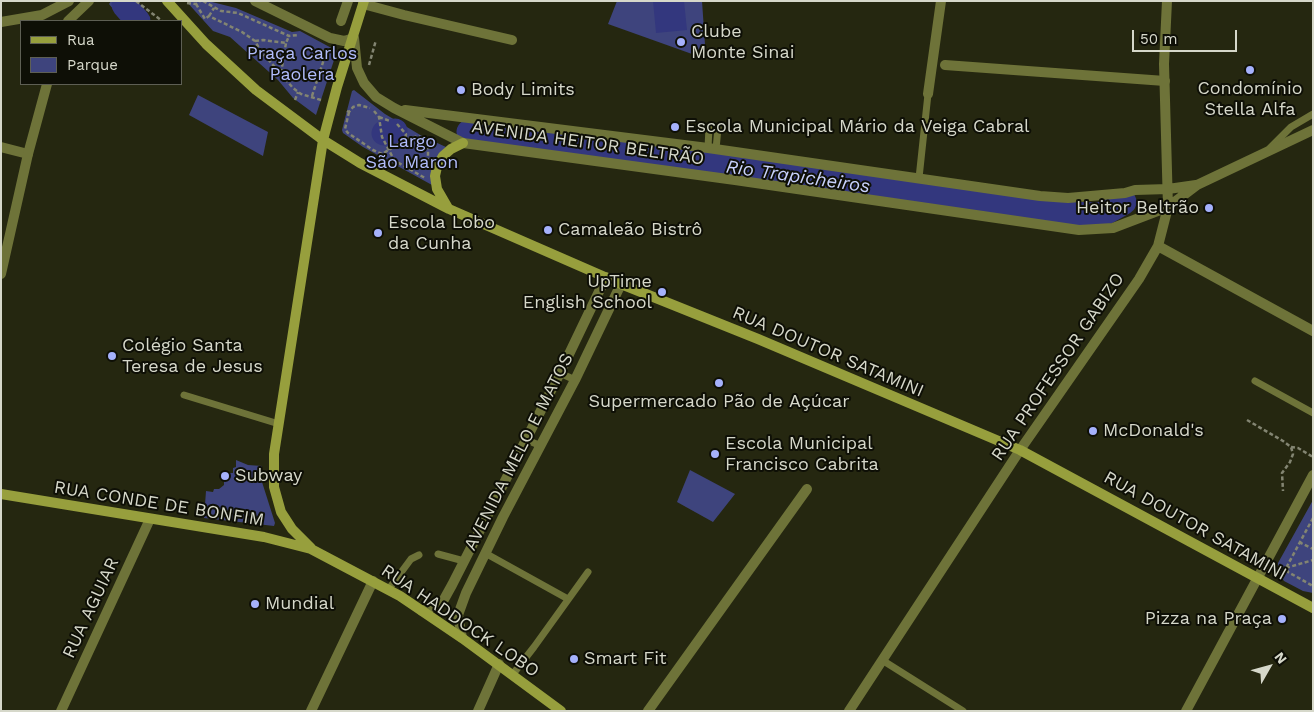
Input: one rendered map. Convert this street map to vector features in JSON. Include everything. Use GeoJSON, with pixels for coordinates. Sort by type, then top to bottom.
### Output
{"type":"FeatureCollection","features":[{"type":"Feature","properties":{"kind":"main road"},"geometry":{"type":"LineString","coordinates":[[167,1],[206,44],[256,90],[323,140]]}},
{"type":"Feature","properties":{"kind":"main road"},"geometry":{"type":"LineString","coordinates":[[311,549],[292,529],[281,512],[274,488],[274,454],[323,140],[337,87],[364,2]]}},
{"type":"Feature","properties":{"kind":"main road","name":"RUA DOUTOR SATAMINI"},"geometry":{"type":"LineString","coordinates":[[323,140],[360,163],[449,209],[621,284],[1020,450],[1313,608]]}},
{"type":"Feature","properties":{"kind":"main road"},"geometry":{"type":"LineString","coordinates":[[449,209],[437,189],[435,176],[443,156],[451,149],[463,143]]}},
{"type":"Feature","properties":{"kind":"main road","name":"RUA CONDE DE BONFIM"},"geometry":{"type":"LineString","coordinates":[[1,494],[264,537],[311,549]]}},
{"type":"Feature","properties":{"kind":"main road","name":"RUA HADDOCK LOBO"},"geometry":{"type":"LineString","coordinates":[[311,549],[373,581],[422,611],[561,711]]}},
{"type":"Feature","properties":{"kind":"street"},"geometry":{"type":"LineString","coordinates":[[1,22],[42,15],[69,1]]}},
{"type":"Feature","properties":{"kind":"street"},"geometry":{"type":"LineString","coordinates":[[69,20],[89,1]]}},
{"type":"Feature","properties":{"kind":"street"},"geometry":{"type":"LineString","coordinates":[[342,21],[348,1]]}},
{"type":"Feature","properties":{"kind":"street"},"geometry":{"type":"LineString","coordinates":[[928,94],[941,1]]}},
{"type":"Feature","properties":{"kind":"street","name":"RUA PROFESSOR GABIZO"},"geometry":{"type":"LineString","coordinates":[[849,711],[1020,450],[1139,279],[1158,246],[1168,207],[1165,81],[1167,1]]}},
{"type":"Feature","properties":{"kind":"street"},"geometry":{"type":"LineString","coordinates":[[256,2],[330,38],[344,41],[354,38]]}},
{"type":"Feature","properties":{"kind":"street"},"geometry":{"type":"LineString","coordinates":[[364,2],[404,15],[512,40]]}},
{"type":"Feature","properties":{"kind":"street"},"geometry":{"type":"LineString","coordinates":[[42,15],[50,20]]}},
{"type":"Feature","properties":{"kind":"street","name":"AVENIDA HEITOR BELTRÃO"},"geometry":{"type":"LineString","coordinates":[[354,38],[357,68],[364,83],[376,97],[463,143],[1079,230],[1113,228],[1168,207],[1197,184]]}},
{"type":"Feature","properties":{"kind":"street"},"geometry":{"type":"LineString","coordinates":[[945,65],[1165,81]]}},
{"type":"Feature","properties":{"kind":"street"},"geometry":{"type":"LineString","coordinates":[[1,274],[28,154],[47,85]]}},
{"type":"Feature","properties":{"kind":"street","name":"AVENIDA HEITOR BELTRÃO"},"geometry":{"type":"LineString","coordinates":[[394,108],[1068,198],[1135,190],[1168,189],[1197,184]]}},
{"type":"Feature","properties":{"kind":"street"},"geometry":{"type":"LineString","coordinates":[[1197,184],[1313,130]]}},
{"type":"Feature","properties":{"kind":"street"},"geometry":{"type":"LineString","coordinates":[[1,147],[28,154]]}},
{"type":"Feature","properties":{"kind":"street"},"geometry":{"type":"LineString","coordinates":[[1158,246],[1313,331]]}},
{"type":"Feature","properties":{"kind":"street","name":"AVENIDA MELO E MATOS"},"geometry":{"type":"LineString","coordinates":[[422,611],[442,603],[527,440],[606,277]]}},
{"type":"Feature","properties":{"kind":"street","name":"AVENIDA MELO E MATOS"},"geometry":{"type":"LineString","coordinates":[[462,638],[458,615],[466,593],[503,517],[575,380],[621,284]]}},
{"type":"Feature","properties":{"kind":"street"},"geometry":{"type":"LineString","coordinates":[[1186,711],[1313,475]]}},
{"type":"Feature","properties":{"kind":"street"},"geometry":{"type":"LineString","coordinates":[[648,711],[807,489]]}},
{"type":"Feature","properties":{"kind":"street","name":"RUA AGUIAR"},"geometry":{"type":"LineString","coordinates":[[61,711],[150,519]]}},
{"type":"Feature","properties":{"kind":"street"},"geometry":{"type":"LineString","coordinates":[[311,711],[373,581]]}},
{"type":"Feature","properties":{"kind":"street"},"geometry":{"type":"LineString","coordinates":[[478,711],[498,664]]}},
{"type":"Feature","properties":{"kind":"lane"},"geometry":{"type":"LineString","coordinates":[[919,178],[928,94]]}},
{"type":"Feature","properties":{"kind":"lane"},"geometry":{"type":"LineString","coordinates":[[1267,152],[1291,127],[1313,114]]}},
{"type":"Feature","properties":{"kind":"lane"},"geometry":{"type":"LineString","coordinates":[[709,127],[712,149]]}},
{"type":"Feature","properties":{"kind":"lane"},"geometry":{"type":"LineString","coordinates":[[712,149],[718,128]]}},
{"type":"Feature","properties":{"kind":"lane"},"geometry":{"type":"LineString","coordinates":[[560,373],[575,380]]}},
{"type":"Feature","properties":{"kind":"lane"},"geometry":{"type":"LineString","coordinates":[[1255,381],[1313,413]]}},
{"type":"Feature","properties":{"kind":"lane"},"geometry":{"type":"LineString","coordinates":[[184,395],[279,424]]}},
{"type":"Feature","properties":{"kind":"lane"},"geometry":{"type":"LineString","coordinates":[[527,440],[541,446]]}},
{"type":"Feature","properties":{"kind":"lane"},"geometry":{"type":"LineString","coordinates":[[490,510],[503,517]]}},
{"type":"Feature","properties":{"kind":"lane"},"geometry":{"type":"LineString","coordinates":[[388,590],[411,559],[418,554]]}},
{"type":"Feature","properties":{"kind":"lane"},"geometry":{"type":"LineString","coordinates":[[438,554],[464,561]]}},
{"type":"Feature","properties":{"kind":"lane"},"geometry":{"type":"LineString","coordinates":[[485,554],[568,599]]}},
{"type":"Feature","properties":{"kind":"lane"},"geometry":{"type":"LineString","coordinates":[[512,674],[534,648],[588,572]]}},
{"type":"Feature","properties":{"kind":"lane"},"geometry":{"type":"LineString","coordinates":[[882,660],[963,711]]}},
{"type":"Feature","properties":{"kind":"path"},"geometry":{"type":"LineString","coordinates":[[136,1],[161,20]]}},
{"type":"Feature","properties":{"kind":"path"},"geometry":{"type":"LineString","coordinates":[[187,3],[196,4],[201,1],[220,11],[238,13],[289,36],[299,35],[304,38]]}},
{"type":"Feature","properties":{"kind":"path"},"geometry":{"type":"LineString","coordinates":[[196,4],[205,19],[210,16],[214,8]]}},
{"type":"Feature","properties":{"kind":"path"},"geometry":{"type":"LineString","coordinates":[[210,16],[242,32],[255,41],[260,50],[298,92],[321,100]]}},
{"type":"Feature","properties":{"kind":"path"},"geometry":{"type":"LineString","coordinates":[[281,73],[289,36]]}},
{"type":"Feature","properties":{"kind":"path"},"geometry":{"type":"LineString","coordinates":[[255,41],[263,40],[286,43]]}},
{"type":"Feature","properties":{"kind":"path"},"geometry":{"type":"LineString","coordinates":[[371,73],[369,65],[376,40]]}},
{"type":"Feature","properties":{"kind":"path"},"geometry":{"type":"LineString","coordinates":[[312,96],[324,56],[321,47],[315,44]]}},
{"type":"Feature","properties":{"kind":"path"},"geometry":{"type":"LineString","coordinates":[[295,100],[298,92]]}},
{"type":"Feature","properties":{"kind":"path"},"geometry":{"type":"LineString","coordinates":[[405,140],[406,134],[397,124],[380,117],[371,108],[359,105],[353,107],[348,112],[346,129],[348,133],[382,154],[405,140],[418,136],[425,140],[428,147],[427,156],[430,166]]}},
{"type":"Feature","properties":{"kind":"path"},"geometry":{"type":"LineString","coordinates":[[380,117],[382,137],[398,162],[425,178],[428,177]]}},
{"type":"Feature","properties":{"kind":"path"},"geometry":{"type":"LineString","coordinates":[[1247,420],[1283,440],[1291,447],[1298,448],[1313,457]]}},
{"type":"Feature","properties":{"kind":"path"},"geometry":{"type":"LineString","coordinates":[[1283,491],[1282,473],[1290,462],[1291,447]]}},
{"type":"Feature","properties":{"kind":"path"},"geometry":{"type":"LineString","coordinates":[[1313,518],[1286,564],[1288,572],[1313,586]]}},
{"type":"Feature","properties":{"kind":"path"},"geometry":{"type":"LineString","coordinates":[[1299,542],[1313,549]]}},
{"type":"Feature","properties":{"kind":"path"},"geometry":{"type":"LineString","coordinates":[[1286,568],[1313,560]]}},
{"type":"Feature","properties":{"kind":"green space"},"geometry":{"type":"Polygon","coordinates":[[[111,1],[127,1],[145,20],[122,20],[109,4],[111,1]]]}},
{"type":"Feature","properties":{"kind":"green space","name":"Praça Carlos Paolera"},"geometry":{"type":"Polygon","coordinates":[[[186,1],[208,1],[236,8],[292,32],[300,31],[337,51],[316,115],[293,98],[278,80],[230,37],[213,31],[186,1]]]}},
{"type":"Feature","properties":{"kind":"green space","name":"Clube Monte Sinai"},"geometry":{"type":"Polygon","coordinates":[[[617,1],[702,1],[706,59],[608,24],[617,1]]]}},
{"type":"Feature","properties":{"kind":"green space","name":"Largo São Maron"},"geometry":{"type":"Polygon","coordinates":[[[354,90],[385,114],[422,136],[446,147],[440,153],[432,185],[363,147],[343,133],[342,130],[352,91],[354,90]]]}},
{"type":"Feature","properties":{"kind":"green space"},"geometry":{"type":"Polygon","coordinates":[[[198,95],[268,132],[263,156],[189,115],[198,95]]]}},
{"type":"Feature","properties":{"kind":"green space"},"geometry":{"type":"Polygon","coordinates":[[[236,460],[248,465],[262,466],[262,482],[275,523],[274,526],[204,518],[206,491],[213,492],[214,489],[219,489],[224,485],[224,479],[230,479],[230,473],[233,473],[233,468],[236,467],[236,460]]]}},
{"type":"Feature","properties":{"kind":"green space"},"geometry":{"type":"Polygon","coordinates":[[[690,470],[735,494],[713,522],[677,502],[690,470]]]}},
{"type":"Feature","properties":{"kind":"green space"},"geometry":{"type":"Polygon","coordinates":[[[1313,500],[1313,593],[1303,591],[1284,581],[1278,572],[1278,563],[1313,500]]]}},
{"type":"Feature","properties":{"kind":"shaded area"},"geometry":{"type":"Polygon","coordinates":[[[653,1],[684,1],[687,30],[656,33],[653,1]]]}},
{"type":"Feature","properties":{"kind":"waterway","name":"Rio Trapicheiros"},"geometry":{"type":"LineString","coordinates":[[124,5],[137,20]]}},
{"type":"Feature","properties":{"kind":"waterway","name":"Rio Trapicheiros"},"geometry":{"type":"LineString","coordinates":[[384,133],[395,131]]}},
{"type":"Feature","properties":{"kind":"waterway","name":"Rio Trapicheiros"},"geometry":{"type":"LineString","coordinates":[[469,132],[1068,214],[1101,215],[1124,202]]}},
{"type":"Feature","properties":{"kind":"place","name":"Clube Monte Sinai"},"geometry":{"type":"Point","coordinates":[681,42]}},
{"type":"Feature","properties":{"kind":"place","name":"Condomínio Stella Alfa"},"geometry":{"type":"Point","coordinates":[1250,70]}},
{"type":"Feature","properties":{"kind":"place","name":"Body Limits"},"geometry":{"type":"Point","coordinates":[461,90]}},
{"type":"Feature","properties":{"kind":"place","name":"Escola Municipal Mário da Veiga Cabral"},"geometry":{"type":"Point","coordinates":[675,127]}},
{"type":"Feature","properties":{"kind":"place","name":"Heitor Beltrão"},"geometry":{"type":"Point","coordinates":[1209,208]}},
{"type":"Feature","properties":{"kind":"place","name":"Camaleão Bistrô"},"geometry":{"type":"Point","coordinates":[548,230]}},
{"type":"Feature","properties":{"kind":"place","name":"Escola Lobo da Cunha"},"geometry":{"type":"Point","coordinates":[378,233]}},
{"type":"Feature","properties":{"kind":"place","name":"UpTime English School"},"geometry":{"type":"Point","coordinates":[662,292]}},
{"type":"Feature","properties":{"kind":"place","name":"Colégio Santa Teresa de Jesus"},"geometry":{"type":"Point","coordinates":[112,356]}},
{"type":"Feature","properties":{"kind":"place","name":"Supermercado Pão de Açúcar"},"geometry":{"type":"Point","coordinates":[719,383]}},
{"type":"Feature","properties":{"kind":"place","name":"McDonald's"},"geometry":{"type":"Point","coordinates":[1093,431]}},
{"type":"Feature","properties":{"kind":"place","name":"Escola Municipal Francisco Cabrita"},"geometry":{"type":"Point","coordinates":[715,454]}},
{"type":"Feature","properties":{"kind":"place","name":"Subway"},"geometry":{"type":"Point","coordinates":[225,476]}},
{"type":"Feature","properties":{"kind":"place","name":"Mundial"},"geometry":{"type":"Point","coordinates":[255,604]}},
{"type":"Feature","properties":{"kind":"place","name":"Pizza na Praça"},"geometry":{"type":"Point","coordinates":[1282,619]}},
{"type":"Feature","properties":{"kind":"place","name":"Smart Fit"},"geometry":{"type":"Point","coordinates":[574,659]}}]}
